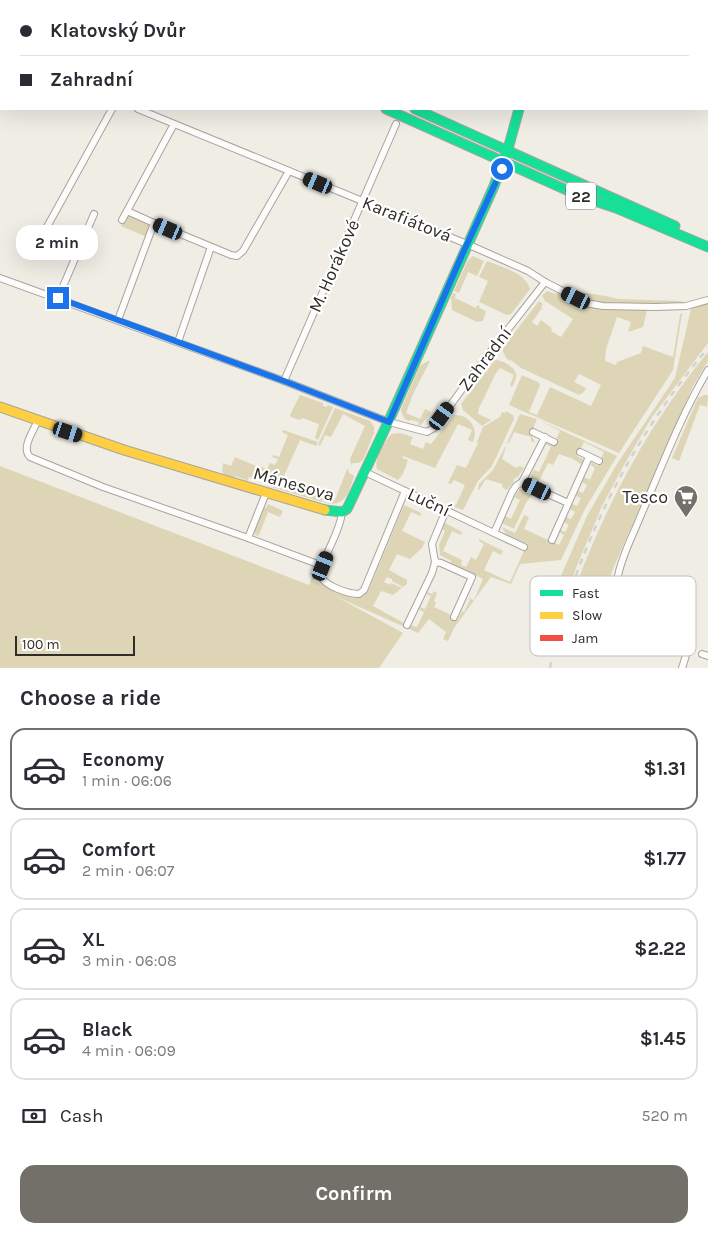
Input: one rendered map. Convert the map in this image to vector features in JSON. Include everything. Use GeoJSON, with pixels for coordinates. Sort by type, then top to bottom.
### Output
{"type":"FeatureCollection","features":[{"type":"Feature","properties":{"kind":"street"},"geometry":{"type":"LineString","coordinates":[[42,236],[111,110]]}},
{"type":"Feature","properties":{"kind":"street","name":"Karafiátová"},"geometry":{"type":"LineString","coordinates":[[140,110],[467,244],[528,271],[586,303],[603,306],[686,306],[708,300]]}},
{"type":"Feature","properties":{"kind":"street","name":"22"},"geometry":{"type":"LineString","coordinates":[[388,110],[580,196],[616,208],[708,247]]}},
{"type":"Feature","properties":{"kind":"street","name":"22"},"geometry":{"type":"LineString","coordinates":[[417,110],[708,240]]}},
{"type":"Feature","properties":{"kind":"street","name":"Mánesova"},"geometry":{"type":"LineString","coordinates":[[0,407],[37,422],[178,467],[333,512],[342,512],[347,509],[389,422],[504,162],[513,137],[519,110]]}},
{"type":"Feature","properties":{"kind":"street"},"geometry":{"type":"LineString","coordinates":[[122,220],[174,124]]}},
{"type":"Feature","properties":{"kind":"street","name":"M. Horákové"},"geometry":{"type":"LineString","coordinates":[[284,381],[396,124]]}},
{"type":"Feature","properties":{"kind":"street"},"geometry":{"type":"LineString","coordinates":[[127,212],[231,255],[240,254],[289,171]]}},
{"type":"Feature","properties":{"kind":"street"},"geometry":{"type":"LineString","coordinates":[[58,298],[94,214]]}},
{"type":"Feature","properties":{"kind":"street"},"geometry":{"type":"LineString","coordinates":[[118,320],[154,223]]}},
{"type":"Feature","properties":{"kind":"street"},"geometry":{"type":"LineString","coordinates":[[178,342],[211,247]]}},
{"type":"Feature","properties":{"kind":"street","name":"Zahradní"},"geometry":{"type":"LineString","coordinates":[[0,278],[284,381],[389,422],[422,432],[431,430],[545,282]]}},
{"type":"Feature","properties":{"kind":"street"},"geometry":{"type":"LineString","coordinates":[[618,576],[651,491],[687,411],[708,370]]}},
{"type":"Feature","properties":{"kind":"street"},"geometry":{"type":"LineString","coordinates":[[37,422],[26,448],[30,458],[103,487],[323,566]]}},
{"type":"Feature","properties":{"kind":"street"},"geometry":{"type":"LineString","coordinates":[[533,432],[554,442]]}},
{"type":"Feature","properties":{"kind":"street"},"geometry":{"type":"LineString","coordinates":[[494,533],[512,492],[522,482],[545,437]]}},
{"type":"Feature","properties":{"kind":"street"},"geometry":{"type":"LineString","coordinates":[[580,452],[599,462]]}},
{"type":"Feature","properties":{"kind":"street"},"geometry":{"type":"LineString","coordinates":[[552,540],[589,457]]}},
{"type":"Feature","properties":{"kind":"street","name":"Luční"},"geometry":{"type":"LineString","coordinates":[[365,472],[524,547]]}},
{"type":"Feature","properties":{"kind":"street"},"geometry":{"type":"LineString","coordinates":[[522,482],[568,503]]}},
{"type":"Feature","properties":{"kind":"street"},"geometry":{"type":"LineString","coordinates":[[342,512],[342,521],[320,574],[324,582],[356,595],[364,590],[405,491]]}},
{"type":"Feature","properties":{"kind":"street"},"geometry":{"type":"LineString","coordinates":[[248,538],[266,493]]}},
{"type":"Feature","properties":{"kind":"street"},"geometry":{"type":"LineString","coordinates":[[408,625],[432,573],[435,562],[432,544],[446,510]]}},
{"type":"Feature","properties":{"kind":"street"},"geometry":{"type":"LineString","coordinates":[[435,562],[442,563],[472,577],[454,617]]}},
{"type":"Feature","properties":{"kind":"shaded area"},"geometry":{"type":"Polygon","coordinates":[[[129,215],[149,225],[147,237],[121,226],[129,215]]]}},
{"type":"Feature","properties":{"kind":"shaded area"},"geometry":{"type":"Polygon","coordinates":[[[473,256],[484,261],[477,276],[468,272],[459,293],[454,291],[468,260],[473,256]]]}},
{"type":"Feature","properties":{"kind":"shaded area"},"geometry":{"type":"Polygon","coordinates":[[[487,261],[518,274],[528,283],[530,289],[511,314],[507,315],[479,302],[488,281],[479,277],[487,261]]]}},
{"type":"Feature","properties":{"kind":"shaded area"},"geometry":{"type":"Polygon","coordinates":[[[547,291],[556,294],[557,292],[597,309],[647,310],[643,327],[628,332],[631,322],[617,317],[606,349],[605,361],[616,365],[617,362],[641,353],[643,346],[673,357],[680,315],[682,314],[673,370],[619,453],[509,405],[522,375],[538,382],[540,385],[529,412],[537,415],[550,387],[591,406],[601,385],[579,374],[574,382],[586,388],[579,395],[521,368],[506,358],[502,349],[539,301],[543,304],[542,308],[532,322],[537,326],[541,320],[552,328],[551,331],[561,337],[573,319],[545,301],[542,296],[547,291]]]}},
{"type":"Feature","properties":{"kind":"shaded area"},"geometry":{"type":"Polygon","coordinates":[[[572,291],[618,299],[682,301],[682,303],[604,303],[592,301],[572,291]]]}},
{"type":"Feature","properties":{"kind":"shaded area"},"geometry":{"type":"Polygon","coordinates":[[[453,293],[456,294],[455,298],[476,308],[477,305],[480,306],[479,308],[486,311],[483,321],[477,322],[452,310],[451,297],[453,293]]]}},
{"type":"Feature","properties":{"kind":"shaded area"},"geometry":{"type":"Polygon","coordinates":[[[708,301],[708,343],[652,417],[625,463],[602,506],[573,576],[561,576],[587,516],[617,464],[675,378],[691,309],[708,301]]]}},
{"type":"Feature","properties":{"kind":"shaded area"},"geometry":{"type":"Polygon","coordinates":[[[708,352],[708,361],[693,386],[611,576],[580,576],[600,527],[631,466],[648,436],[708,352]]]}},
{"type":"Feature","properties":{"kind":"shaded area"},"geometry":{"type":"Polygon","coordinates":[[[495,360],[510,366],[515,371],[516,377],[512,387],[510,385],[514,375],[500,368],[496,373],[479,408],[478,414],[491,420],[482,426],[463,410],[461,404],[495,360]]]}},
{"type":"Feature","properties":{"kind":"shaded area"},"geometry":{"type":"Polygon","coordinates":[[[430,361],[413,394],[406,413],[420,419],[425,409],[431,412],[421,425],[418,425],[419,422],[406,419],[401,409],[420,366],[430,361]]]}},
{"type":"Feature","properties":{"kind":"shaded area"},"geometry":{"type":"Polygon","coordinates":[[[300,395],[323,403],[323,406],[333,407],[318,440],[315,438],[319,424],[302,418],[300,420],[290,415],[300,395]]]}},
{"type":"Feature","properties":{"kind":"shaded area"},"geometry":{"type":"Polygon","coordinates":[[[708,395],[707,407],[700,405],[679,461],[672,458],[698,398],[708,395]]]}},
{"type":"Feature","properties":{"kind":"shaded area"},"geometry":{"type":"Polygon","coordinates":[[[335,408],[370,421],[374,427],[374,433],[363,460],[358,463],[351,465],[350,459],[365,426],[343,414],[331,437],[325,435],[320,446],[318,445],[335,408]]]}},
{"type":"Feature","properties":{"kind":"shaded area"},"geometry":{"type":"Polygon","coordinates":[[[506,411],[513,415],[514,419],[492,466],[478,481],[463,510],[449,505],[450,503],[456,505],[465,485],[454,480],[451,484],[448,483],[457,465],[466,468],[478,443],[483,427],[506,411]]]}},
{"type":"Feature","properties":{"kind":"shaded area"},"geometry":{"type":"Polygon","coordinates":[[[520,414],[537,419],[531,434],[535,443],[531,441],[531,437],[514,432],[509,443],[507,443],[520,414]]]}},
{"type":"Feature","properties":{"kind":"shaded area"},"geometry":{"type":"Polygon","coordinates":[[[454,415],[468,419],[474,427],[475,437],[473,442],[468,440],[472,430],[458,424],[435,468],[403,456],[402,458],[408,460],[403,474],[398,480],[377,469],[376,465],[380,451],[392,434],[400,433],[413,437],[410,444],[423,449],[426,442],[431,444],[454,415]]]}},
{"type":"Feature","properties":{"kind":"shaded area"},"geometry":{"type":"Polygon","coordinates":[[[539,420],[617,456],[585,509],[561,560],[520,564],[511,584],[491,577],[454,628],[448,641],[443,639],[446,632],[429,619],[418,633],[335,596],[403,633],[379,668],[0,668],[0,466],[309,585],[315,569],[313,581],[354,597],[361,596],[369,589],[404,505],[421,513],[420,516],[411,512],[402,531],[425,542],[422,548],[410,559],[397,554],[389,570],[407,580],[407,584],[403,587],[387,577],[384,582],[402,588],[393,595],[381,591],[373,606],[404,624],[417,627],[424,612],[419,609],[420,607],[425,609],[431,596],[426,594],[427,592],[432,594],[434,591],[437,593],[434,607],[458,620],[470,600],[468,598],[474,600],[483,579],[451,563],[451,561],[440,555],[439,545],[445,531],[442,529],[445,523],[462,532],[461,535],[452,531],[443,551],[462,560],[461,565],[466,567],[471,557],[476,560],[484,544],[479,539],[503,551],[501,555],[493,551],[484,570],[510,582],[527,544],[506,534],[502,527],[515,533],[524,515],[529,517],[524,529],[559,545],[564,535],[559,532],[560,530],[565,532],[569,525],[564,522],[566,517],[571,519],[575,512],[570,509],[572,504],[577,506],[581,498],[576,496],[578,491],[583,493],[587,485],[582,482],[584,477],[590,480],[595,468],[590,464],[593,463],[598,466],[604,452],[584,442],[577,456],[584,460],[582,465],[573,459],[559,454],[553,465],[548,463],[537,485],[532,481],[531,475],[534,470],[539,472],[551,447],[546,444],[547,442],[554,444],[560,431],[539,420]]]}},
{"type":"Feature","properties":{"kind":"shaded area"},"geometry":{"type":"Polygon","coordinates":[[[283,430],[318,442],[316,446],[300,440],[283,478],[299,485],[298,490],[303,492],[306,486],[310,493],[323,499],[322,502],[268,486],[269,483],[249,477],[247,482],[235,476],[232,478],[225,476],[222,471],[223,463],[231,466],[235,457],[267,469],[270,463],[275,465],[278,459],[272,457],[273,455],[279,457],[288,435],[282,432],[283,430]]]}},
{"type":"Feature","properties":{"kind":"shaded area"},"geometry":{"type":"Polygon","coordinates":[[[505,447],[502,459],[516,468],[520,466],[524,468],[507,490],[503,488],[502,484],[486,479],[478,490],[479,484],[493,470],[505,447]]]}},
{"type":"Feature","properties":{"kind":"shaded area"},"geometry":{"type":"Polygon","coordinates":[[[347,469],[354,476],[348,494],[336,503],[323,502],[328,497],[335,500],[347,469]]]}},
{"type":"Feature","properties":{"kind":"shaded area"},"geometry":{"type":"Polygon","coordinates":[[[524,488],[534,492],[526,503],[514,529],[502,523],[505,516],[511,519],[520,500],[514,497],[520,489],[524,488]]]}},
{"type":"Feature","properties":{"kind":"shaded area"},"geometry":{"type":"Polygon","coordinates":[[[268,504],[283,511],[280,517],[268,512],[259,535],[256,536],[254,531],[264,507],[266,508],[268,504]]]}},
{"type":"Feature","properties":{"kind":"railway"},"geometry":{"type":"LineString","coordinates":[[576,576],[590,539],[630,459],[654,420],[708,348]]}},
{"type":"Feature","properties":{"kind":"railway"},"geometry":{"type":"LineString","coordinates":[[550,668],[553,656]]}},
{"type":"Feature","properties":{"kind":"traffic: fast"},"geometry":{"type":"LineString","coordinates":[[388,110],[580,196],[616,208],[708,247]]}},
{"type":"Feature","properties":{"kind":"traffic: fast"},"geometry":{"type":"LineString","coordinates":[[417,110],[675,226]]}},
{"type":"Feature","properties":{"kind":"traffic: fast"},"geometry":{"type":"LineString","coordinates":[[325,510],[342,512],[347,509],[391,416],[494,186],[508,149],[519,110]]}},
{"type":"Feature","properties":{"kind":"traffic: slow"},"geometry":{"type":"LineString","coordinates":[[0,407],[124,450],[325,510]]}},
{"type":"Feature","properties":{"kind":"place","name":"Tesco"},"geometry":{"type":"Point","coordinates":[686,518]}},
{"type":"Feature","properties":{"kind":"route"},"geometry":{"type":"LineString","coordinates":[[58,298],[284,381],[389,422],[502,169]]}}]}
